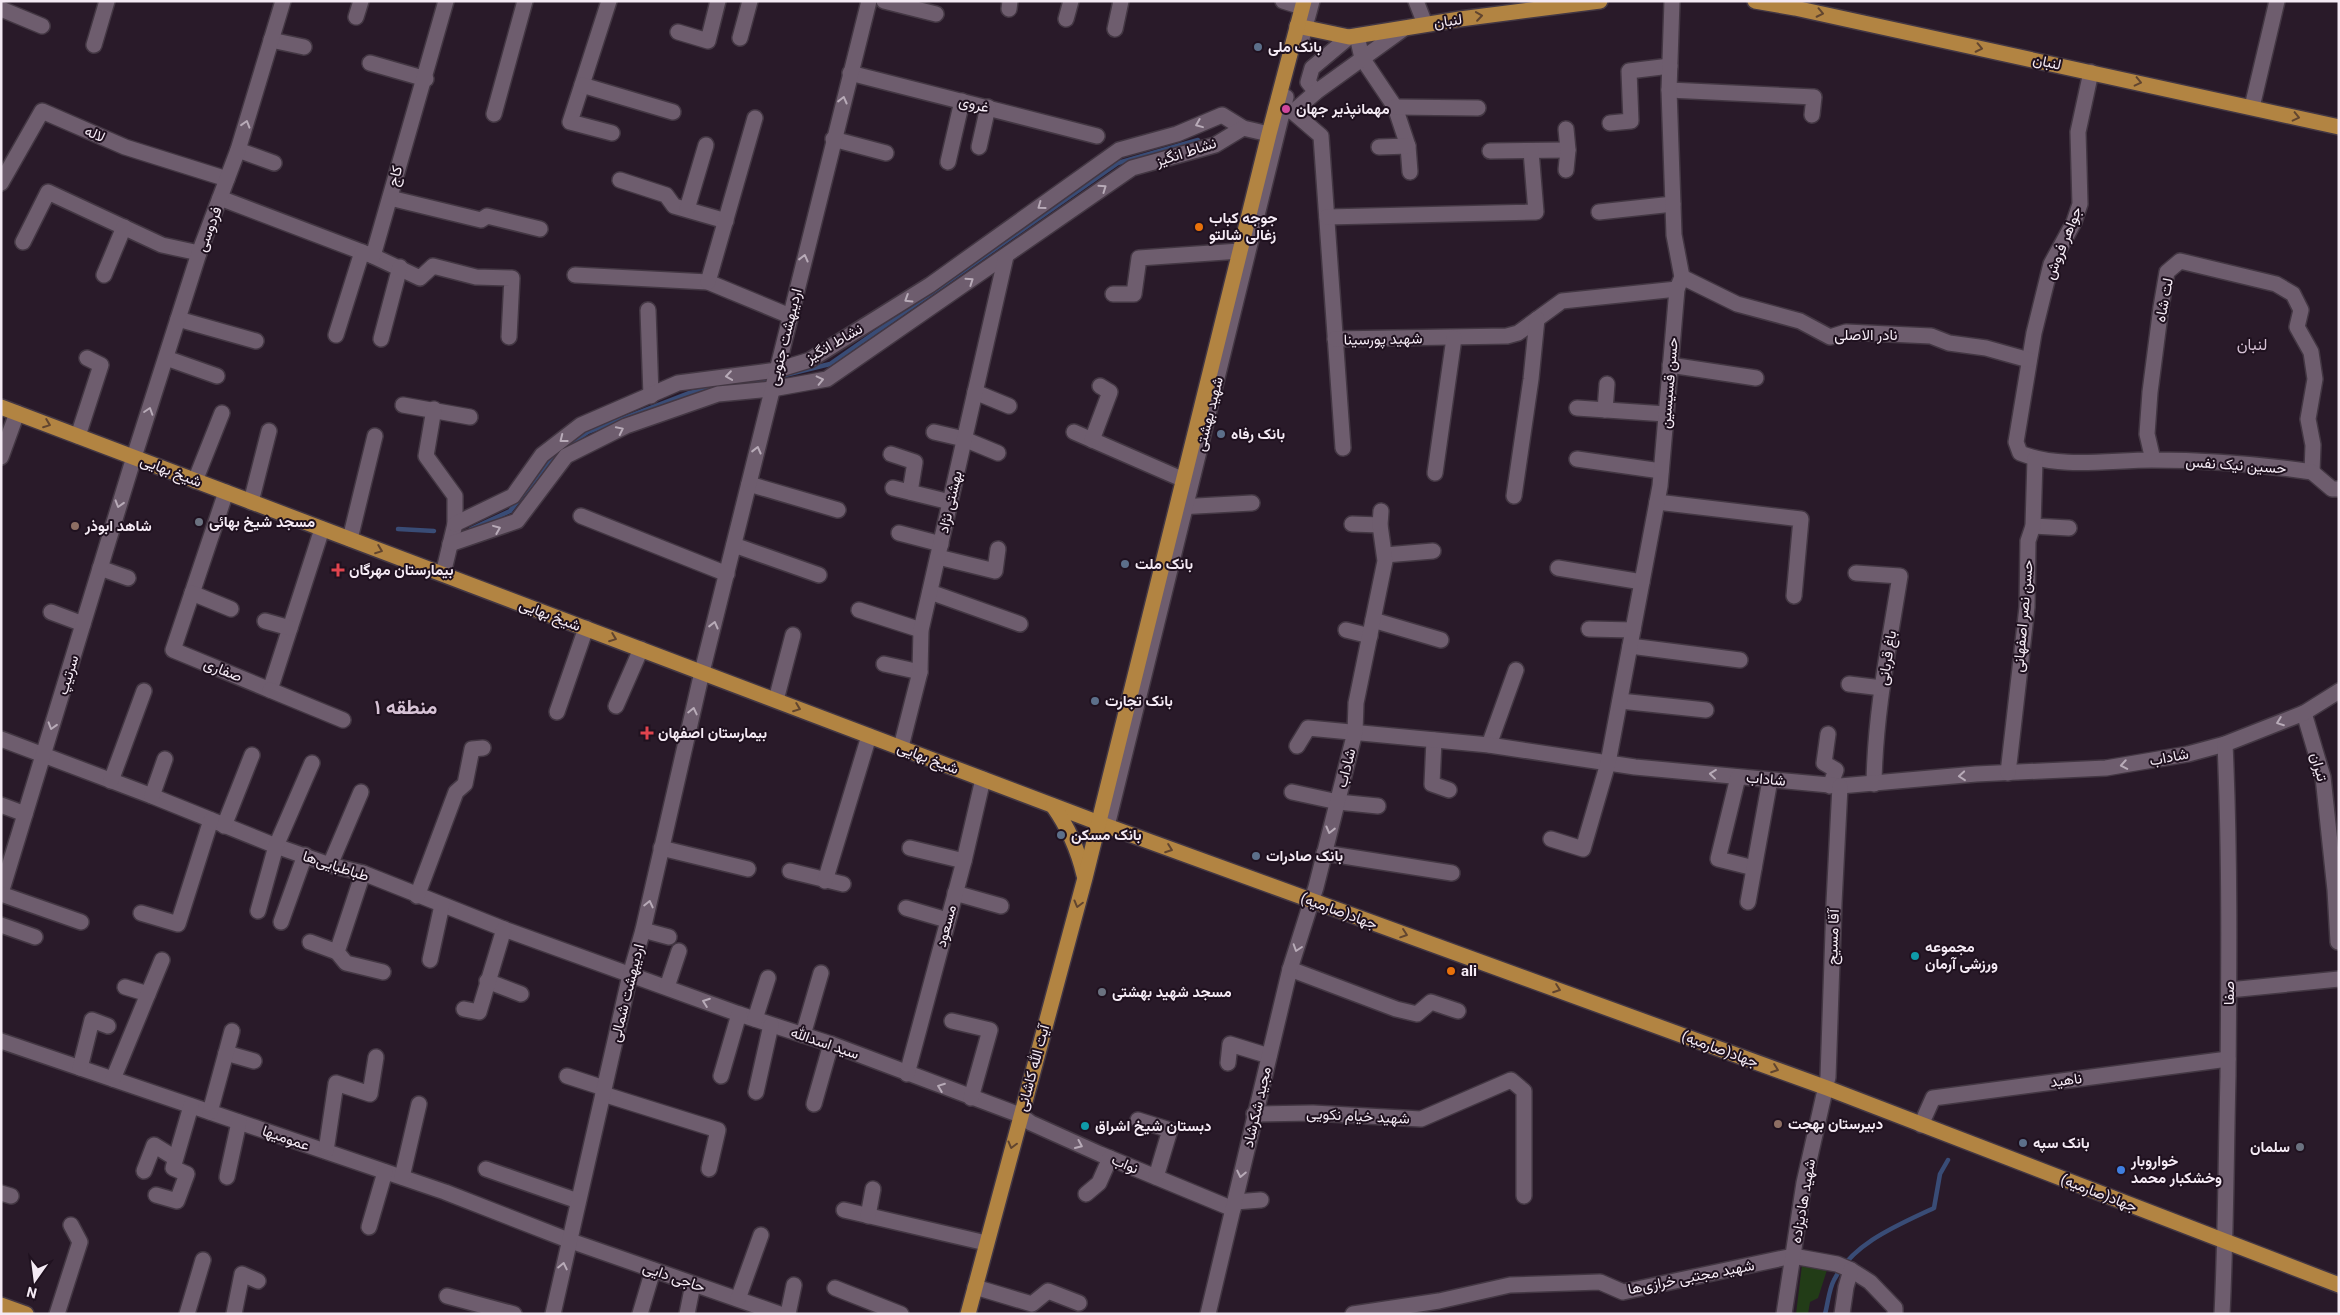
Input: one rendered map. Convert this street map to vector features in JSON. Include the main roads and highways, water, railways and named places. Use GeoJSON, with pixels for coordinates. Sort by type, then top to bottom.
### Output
{"type":"FeatureCollection","features":[{"type":"Feature","properties":{"kind":"main road","name":"لنبان"},"geometry":{"type":"LineString","coordinates":[[1301,27],[1353,37],[1402,30],[1425,24],[1573,3],[1600,1]]}},
{"type":"Feature","properties":{"kind":"main road","name":"لنبان"},"geometry":{"type":"LineString","coordinates":[[1755,1],[1796,8],[2339,127]]}},
{"type":"Feature","properties":{"kind":"main road","name":"شهید بهشتی"},"geometry":{"type":"LineString","coordinates":[[1104,818],[1182,507],[1184,480],[1240,251],[1269,134],[1284,110],[1306,3]]}},
{"type":"Feature","properties":{"kind":"main road","name":"شیخ بهایی"},"geometry":{"type":"LineString","coordinates":[[1,407],[1053,806],[1104,818]]}},
{"type":"Feature","properties":{"kind":"main road"},"geometry":{"type":"LineString","coordinates":[[1053,806],[1069,831],[1080,857],[1085,878]]}},
{"type":"Feature","properties":{"kind":"main road","name":"آیت الله کاشانی"},"geometry":{"type":"LineString","coordinates":[[968,1314],[1020,1115],[1085,878],[1104,818]]}},
{"type":"Feature","properties":{"kind":"main road","name":"جهاد(صارمیه)"},"geometry":{"type":"LineString","coordinates":[[1104,818],[1312,902],[1827,1088],[2339,1284]]}},
{"type":"Feature","properties":{"kind":"main road"},"geometry":{"type":"LineString","coordinates":[[1,1305],[26,1314]]}},
{"type":"Feature","properties":{"kind":"waterway"},"geometry":{"type":"LineString","coordinates":[[781,376],[830,364],[1118,163],[1198,140]]}},
{"type":"Feature","properties":{"kind":"waterway"},"geometry":{"type":"LineString","coordinates":[[727,386],[770,378]]}},
{"type":"Feature","properties":{"kind":"waterway"},"geometry":{"type":"LineString","coordinates":[[471,529],[510,511],[554,455],[588,432],[689,393],[715,388]]}},
{"type":"Feature","properties":{"kind":"waterway"},"geometry":{"type":"LineString","coordinates":[[398,529],[434,531]]}},
{"type":"Feature","properties":{"kind":"waterway"},"geometry":{"type":"LineString","coordinates":[[1825,1314],[1834,1280],[1842,1267],[1864,1245],[1892,1228],[1934,1208],[1940,1174],[1948,1160]]}},
{"type":"Feature","properties":{"kind":"place","name":"بانک ملی"},"geometry":{"type":"Point","coordinates":[1258,47]}},
{"type":"Feature","properties":{"kind":"place","name":"مهمانپذیر جهان"},"geometry":{"type":"Point","coordinates":[1286,109]}},
{"type":"Feature","properties":{"kind":"place","name":"جوجه کباب زغالی شالتو"},"geometry":{"type":"Point","coordinates":[1199,227]}},
{"type":"Feature","properties":{"kind":"place","name":"بانک رفاه"},"geometry":{"type":"Point","coordinates":[1221,434]}},
{"type":"Feature","properties":{"kind":"place","name":"مسجد شیخ بهائی"},"geometry":{"type":"Point","coordinates":[199,522]}},
{"type":"Feature","properties":{"kind":"place","name":"شاهد ابوذر"},"geometry":{"type":"Point","coordinates":[75,526]}},
{"type":"Feature","properties":{"kind":"place","name":"بانک ملت"},"geometry":{"type":"Point","coordinates":[1125,564]}},
{"type":"Feature","properties":{"kind":"place","name":"بیمارستان مهرگان"},"geometry":{"type":"Point","coordinates":[338,570]}},
{"type":"Feature","properties":{"kind":"place","name":"بانک تجارت"},"geometry":{"type":"Point","coordinates":[1095,701]}},
{"type":"Feature","properties":{"kind":"place","name":"بیمارستان اصفهان"},"geometry":{"type":"Point","coordinates":[647,733]}},
{"type":"Feature","properties":{"kind":"place","name":"بانک مسکن"},"geometry":{"type":"Point","coordinates":[1061,835]}},
{"type":"Feature","properties":{"kind":"place","name":"بانک صادرات"},"geometry":{"type":"Point","coordinates":[1256,856]}},
{"type":"Feature","properties":{"kind":"place","name":"مجموعه ورزشی آرمان"},"geometry":{"type":"Point","coordinates":[1915,956]}},
{"type":"Feature","properties":{"kind":"place","name":"ali"},"geometry":{"type":"Point","coordinates":[1451,971]}},
{"type":"Feature","properties":{"kind":"place","name":"مسجد شهید بهشتی"},"geometry":{"type":"Point","coordinates":[1102,992]}},
{"type":"Feature","properties":{"kind":"place","name":"دبیرستان بهجت"},"geometry":{"type":"Point","coordinates":[1778,1124]}},
{"type":"Feature","properties":{"kind":"place","name":"دبستان شیخ اشراق"},"geometry":{"type":"Point","coordinates":[1085,1126]}},
{"type":"Feature","properties":{"kind":"place","name":"بانک سپه"},"geometry":{"type":"Point","coordinates":[2023,1143]}},
{"type":"Feature","properties":{"kind":"place","name":"سلمان"},"geometry":{"type":"Point","coordinates":[2300,1147]}},
{"type":"Feature","properties":{"kind":"place","name":"خواروبار وخشکبار محمد"},"geometry":{"type":"Point","coordinates":[2121,1170]}},
{"type":"Feature","properties":{"kind":"district","name":"لنبان"},"geometry":{"type":"Point","coordinates":[2252,344]}},
{"type":"Feature","properties":{"kind":"district","name":"منطقه ۱"},"geometry":{"type":"Point","coordinates":[406,707]}}]}
